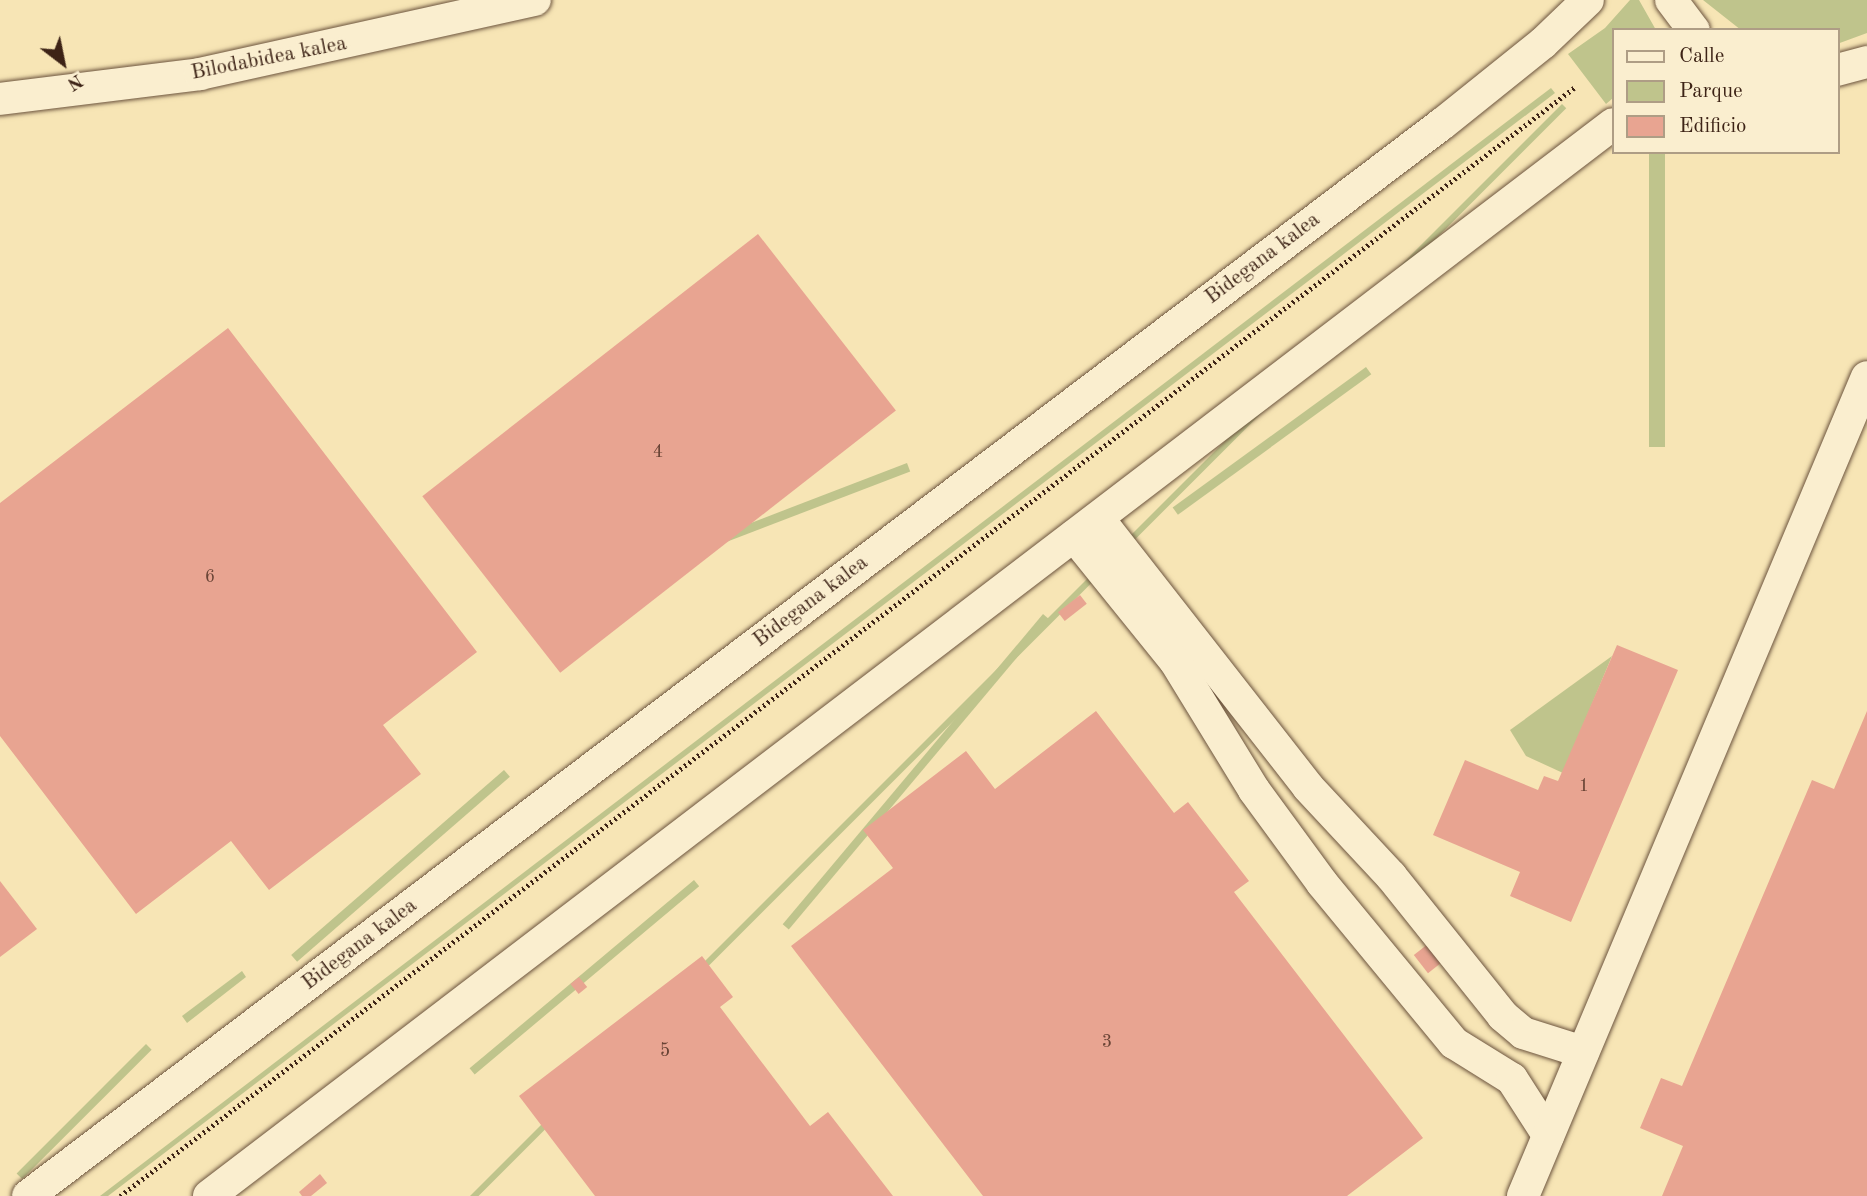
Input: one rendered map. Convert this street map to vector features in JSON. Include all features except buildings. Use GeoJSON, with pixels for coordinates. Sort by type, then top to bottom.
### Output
{"type":"FeatureCollection","features":[{"type":"Feature","properties":{"kind":"street","name":"Bilodabidea kalea"},"geometry":{"type":"LineString","coordinates":[[0,99],[200,74],[536,0]]}},
{"type":"Feature","properties":{"kind":"street","name":"Bidegana kalea"},"geometry":{"type":"LineString","coordinates":[[28,1196],[1431,132],[1544,43],[1588,0]]}},
{"type":"Feature","properties":{"kind":"street"},"geometry":{"type":"LineString","coordinates":[[1671,0],[1693,28]]}},
{"type":"Feature","properties":{"kind":"street"},"geometry":{"type":"LineString","coordinates":[[1839,69],[1867,62]]}},
{"type":"Feature","properties":{"kind":"street"},"geometry":{"type":"LineString","coordinates":[[209,1196],[1612,125]]}},
{"type":"Feature","properties":{"kind":"street"},"geometry":{"type":"LineString","coordinates":[[1523,1196],[1867,377]]}},
{"type":"Feature","properties":{"kind":"street"},"geometry":{"type":"LineString","coordinates":[[1086,527],[1308,787],[1391,876],[1495,1007],[1523,1033],[1583,1052]]}},
{"type":"Feature","properties":{"kind":"street"},"geometry":{"type":"LineString","coordinates":[[1086,527],[1175,661],[1254,790],[1322,883],[1454,1043],[1512,1079],[1549,1135]]}},
{"type":"Feature","properties":{"kind":"path"},"geometry":{"type":"LineString","coordinates":[[120,1196],[1575,87]]}},
{"type":"Feature","properties":{"kind":"green space"},"geometry":{"type":"Polygon","coordinates":[[[1630,0],[1639,0],[1655,28],[1612,28],[1612,99],[1606,104],[1568,54],[1605,28],[1630,0]]]}},
{"type":"Feature","properties":{"kind":"green space"},"geometry":{"type":"Polygon","coordinates":[[[1703,0],[1867,0],[1867,33],[1839,43],[1839,28],[1738,28],[1703,0]]]}},
{"type":"Feature","properties":{"kind":"green space"},"geometry":{"type":"Polygon","coordinates":[[[1551,88],[1555,93],[108,1196],[100,1196],[1551,88]]]}},
{"type":"Feature","properties":{"kind":"green space"},"geometry":{"type":"Polygon","coordinates":[[[1562,104],[1566,108],[478,1196],[470,1196],[1562,104]]]}},
{"type":"Feature","properties":{"kind":"green space"},"geometry":{"type":"Polygon","coordinates":[[[1649,154],[1665,154],[1665,447],[1649,447],[1649,154]]]}},
{"type":"Feature","properties":{"kind":"green space"},"geometry":{"type":"Polygon","coordinates":[[[1366,367],[1371,374],[1178,515],[1173,507],[1366,367]]]}},
{"type":"Feature","properties":{"kind":"green space"},"geometry":{"type":"Polygon","coordinates":[[[907,463],[910,471],[550,610],[547,601],[907,463]]]}},
{"type":"Feature","properties":{"kind":"green space"},"geometry":{"type":"Polygon","coordinates":[[[1043,614],[1049,619],[789,929],[783,924],[1043,614]]]}},
{"type":"Feature","properties":{"kind":"green space"},"geometry":{"type":"Polygon","coordinates":[[[1612,656],[1563,773],[1526,756],[1510,730],[1612,656]]]}},
{"type":"Feature","properties":{"kind":"green space"},"geometry":{"type":"Polygon","coordinates":[[[504,770],[510,777],[297,962],[291,955],[504,770]]]}},
{"type":"Feature","properties":{"kind":"green space"},"geometry":{"type":"Polygon","coordinates":[[[694,880],[699,886],[475,1074],[470,1068],[694,880]]]}},
{"type":"Feature","properties":{"kind":"green space"},"geometry":{"type":"Polygon","coordinates":[[[242,971],[246,977],[187,1023],[182,1016],[242,971]]]}},
{"type":"Feature","properties":{"kind":"green space"},"geometry":{"type":"Polygon","coordinates":[[[146,1044],[152,1050],[22,1179],[17,1173],[146,1044]]]}}]}
